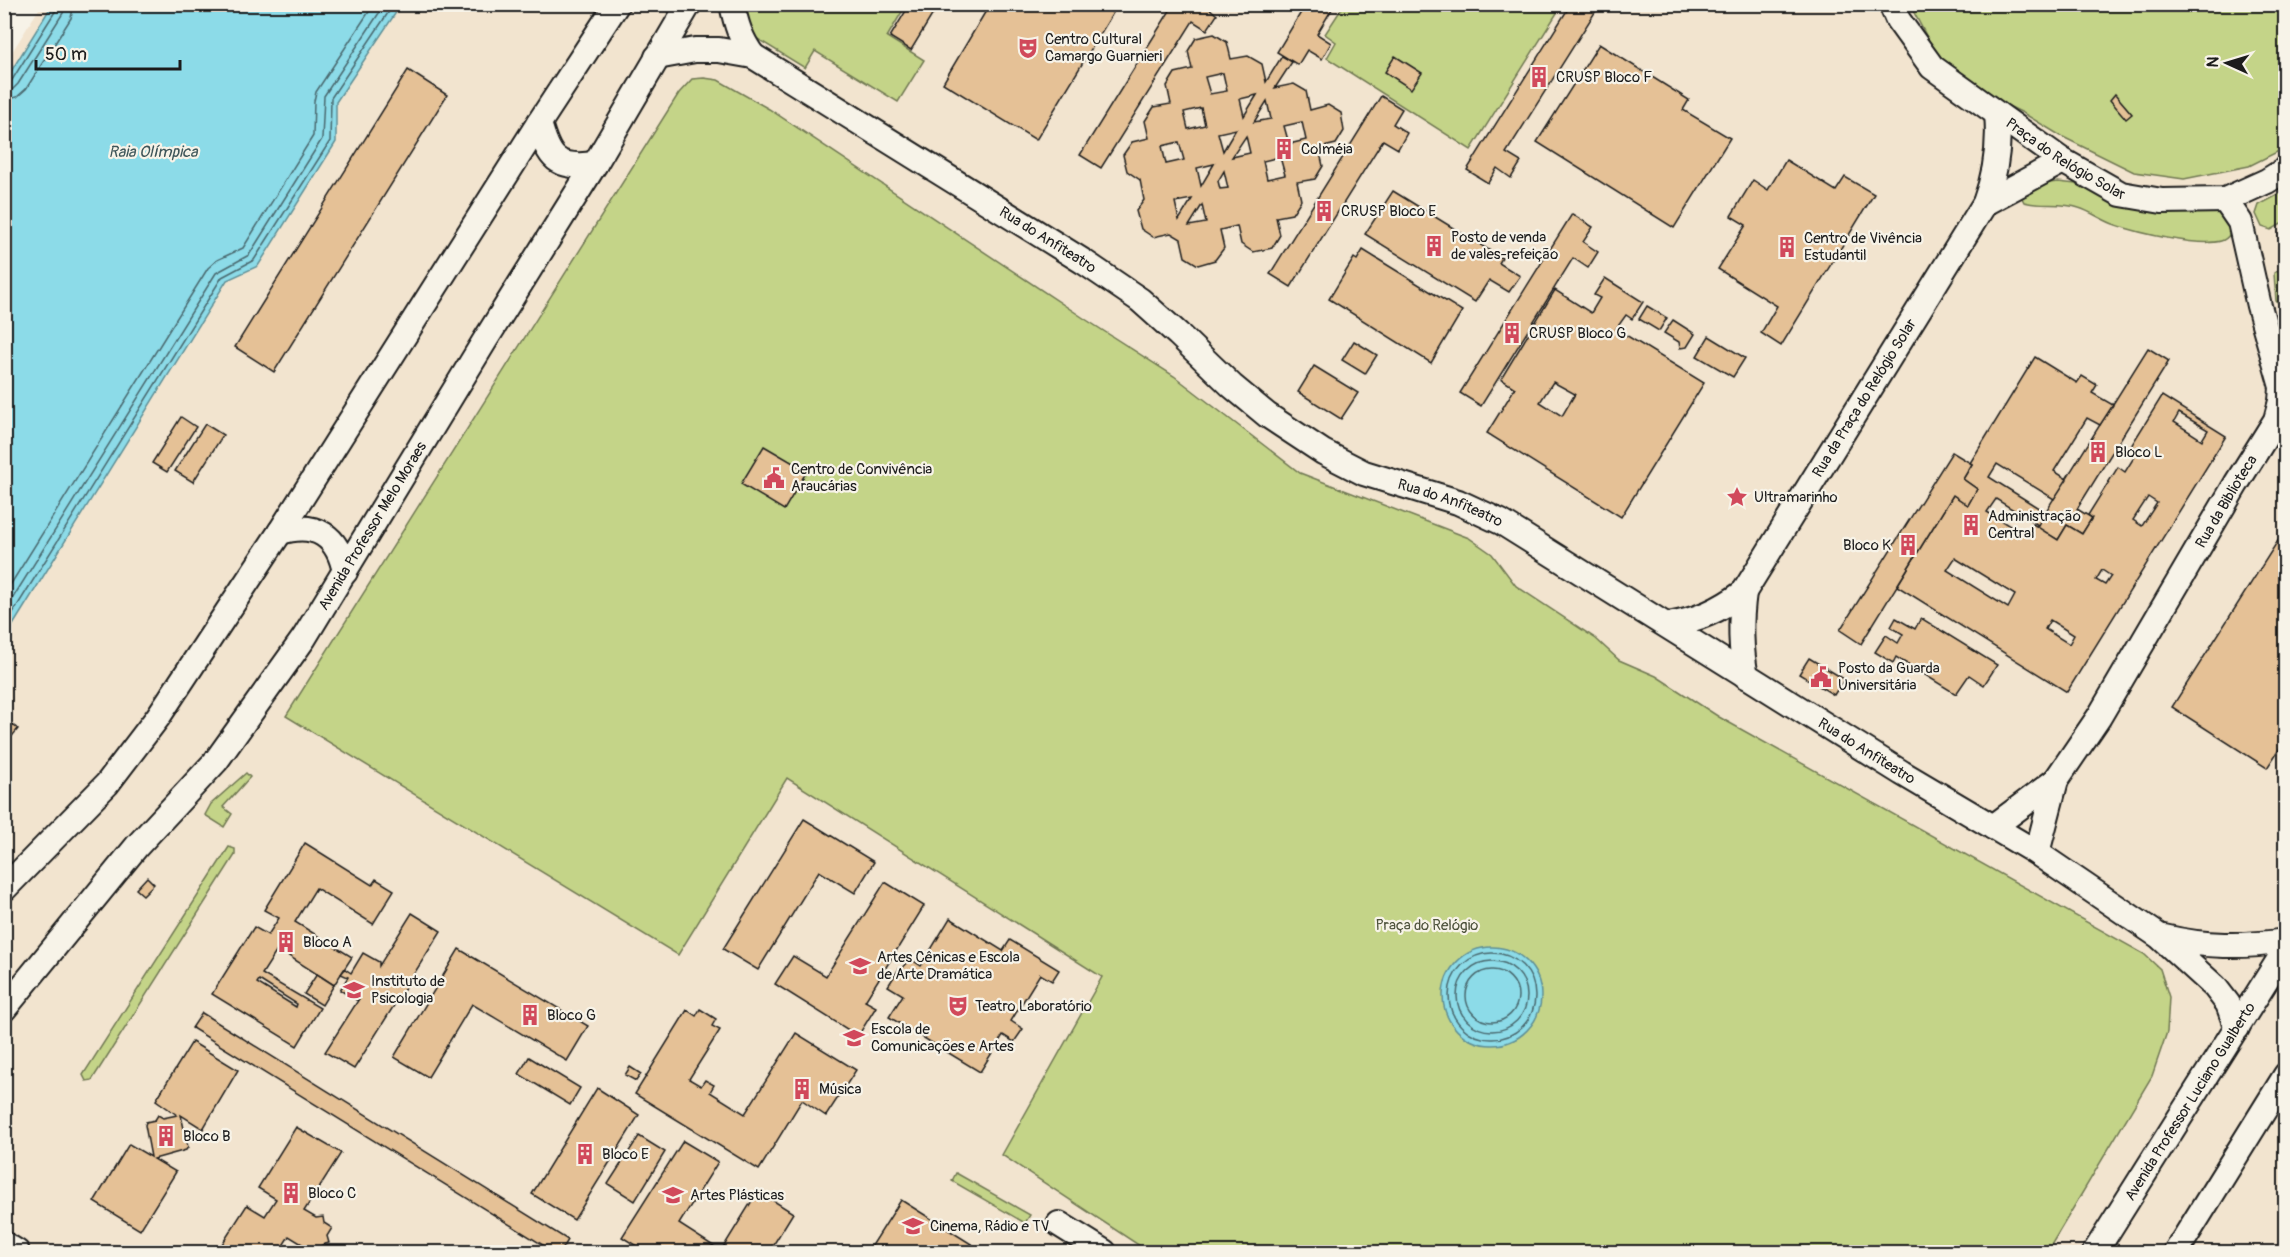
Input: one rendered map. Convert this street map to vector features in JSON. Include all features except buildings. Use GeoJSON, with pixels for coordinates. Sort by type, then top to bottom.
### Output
{"type":"FeatureCollection","features":[{"type":"Feature","properties":{"kind":"street"},"geometry":{"type":"LineString","coordinates":[[4,889],[106,784],[158,717],[280,532],[617,4]]}},
{"type":"Feature","properties":{"kind":"street","name":"Avenida Professor Melo Moraes"},"geometry":{"type":"LineString","coordinates":[[4,1009],[137,846],[216,761],[304,638],[595,164],[689,4]]}},
{"type":"Feature","properties":{"kind":"street","name":"Rua do Anfiteatro"},"geometry":{"type":"LineString","coordinates":[[732,4],[736,25],[744,44],[753,56],[1084,262],[1140,300],[1232,386],[1268,415],[1323,452],[1364,473],[1458,502],[1501,522],[1911,779],[2037,853],[2159,936],[2215,987],[2228,1004],[2237,1028]]}},
{"type":"Feature","properties":{"kind":"street","name":"Praça do Relógio Solar"},"geometry":{"type":"LineString","coordinates":[[1891,4],[1898,20],[1932,67],[2063,161],[2121,194],[2163,201],[2225,200],[2267,181],[2286,169]]}},
{"type":"Feature","properties":{"kind":"street","name":"Rua do Anfiteatro"},"geometry":{"type":"LineString","coordinates":[[657,57],[695,50],[719,50],[753,56]]}},
{"type":"Feature","properties":{"kind":"street","name":"Rua da Praça do Relógio Solar"},"geometry":{"type":"LineString","coordinates":[[1668,625],[1688,622],[1708,615],[1726,606],[1744,591],[1985,203],[1993,182],[1997,159],[1999,136],[1997,114]]}},
{"type":"Feature","properties":{"kind":"street"},"geometry":{"type":"LineString","coordinates":[[539,123],[547,150],[554,159],[579,166],[595,164]]}},
{"type":"Feature","properties":{"kind":"street","name":"Rua da Praça do Relógio Solar"},"geometry":{"type":"LineString","coordinates":[[1985,203],[2063,161]]}},
{"type":"Feature","properties":{"kind":"street","name":"Rua da Biblioteca"},"geometry":{"type":"LineString","coordinates":[[1993,827],[2056,780],[2099,717],[2276,420],[2282,387],[2259,306],[2240,222],[2225,200]]}},
{"type":"Feature","properties":{"kind":"street"},"geometry":{"type":"LineString","coordinates":[[280,532],[294,528],[309,528],[324,535],[335,544],[345,572]]}},
{"type":"Feature","properties":{"kind":"street","name":"Rua da Praça do Relógio Solar"},"geometry":{"type":"LineString","coordinates":[[1744,591],[1740,621],[1741,649],[1746,676]]}},
{"type":"Feature","properties":{"kind":"street","name":"Rua da Biblioteca"},"geometry":{"type":"LineString","coordinates":[[2037,853],[2056,780]]}},
{"type":"Feature","properties":{"kind":"street","name":"Rua do Anfiteatro"},"geometry":{"type":"LineString","coordinates":[[2159,936],[2210,946],[2243,946],[2286,941]]}},
{"type":"Feature","properties":{"kind":"street","name":"Avenida Professor Luciano Gualberto"},"geometry":{"type":"LineString","coordinates":[[2095,1252],[2286,949]]}},
{"type":"Feature","properties":{"kind":"street"},"geometry":{"type":"LineString","coordinates":[[2176,1252],[2286,1075]]}},
{"type":"Feature","properties":{"kind":"street"},"geometry":{"type":"LineString","coordinates":[[1059,1224],[1104,1252]]}},
{"type":"Feature","properties":{"kind":"street"},"geometry":{"type":"LineString","coordinates":[[4,1244],[17,1252]]}},
{"type":"Feature","properties":{"kind":"shaded area"},"geometry":{"type":"Polygon","coordinates":[[[42,4],[2285,5],[2285,1252],[5,1252],[4,65],[42,4]]]}},
{"type":"Feature","properties":{"kind":"green space"},"geometry":{"type":"Polygon","coordinates":[[[743,5],[906,5],[887,37],[924,60],[898,102],[815,51],[805,68],[756,38],[743,5]]]}},
{"type":"Feature","properties":{"kind":"green space"},"geometry":{"type":"Polygon","coordinates":[[[1344,5],[1562,5],[1471,150],[1327,58],[1336,42],[1325,34],[1344,5]]]}},
{"type":"Feature","properties":{"kind":"green space"},"geometry":{"type":"Polygon","coordinates":[[[1910,5],[2285,5],[2285,148],[2249,166],[2184,179],[2134,172],[1967,86],[1937,56],[1910,5]]]}},
{"type":"Feature","properties":{"kind":"green space","name":"Praça do Relógio"},"geometry":{"type":"Polygon","coordinates":[[[692,79],[718,80],[769,109],[1174,376],[1300,473],[1469,538],[1492,554],[1516,586],[1595,638],[1619,660],[1656,676],[1719,717],[2144,954],[2160,969],[2169,997],[2167,1032],[2152,1076],[2047,1252],[1149,1252],[1002,1155],[1102,977],[787,778],[678,955],[286,716],[679,93],[692,79]]]}},
{"type":"Feature","properties":{"kind":"green space"},"geometry":{"type":"Polygon","coordinates":[[[2058,182],[2076,184],[2160,212],[2224,211],[2231,233],[2222,241],[2211,242],[2168,238],[2116,225],[2072,206],[2024,202],[2020,194],[2040,184],[2058,182]]]}},
{"type":"Feature","properties":{"kind":"green space"},"geometry":{"type":"Polygon","coordinates":[[[2285,191],[2285,222],[2271,230],[2262,227],[2256,214],[2259,205],[2285,191]]]}},
{"type":"Feature","properties":{"kind":"green space"},"geometry":{"type":"Polygon","coordinates":[[[2285,266],[2285,306],[2276,301],[2274,273],[2285,266]]]}},
{"type":"Feature","properties":{"kind":"green space"},"geometry":{"type":"Polygon","coordinates":[[[246,773],[250,777],[223,807],[232,814],[224,827],[205,815],[211,804],[246,773]]]}},
{"type":"Feature","properties":{"kind":"green space"},"geometry":{"type":"Polygon","coordinates":[[[229,847],[235,849],[235,855],[92,1080],[86,1081],[83,1075],[229,847]]]}},
{"type":"Feature","properties":{"kind":"green space"},"geometry":{"type":"Polygon","coordinates":[[[956,1173],[1030,1215],[1025,1223],[952,1181],[956,1173]]]}},
{"type":"Feature","properties":{"kind":"water","name":"Raia Olímpica"},"geometry":{"type":"Polygon","coordinates":[[[52,5],[401,5],[336,102],[336,142],[258,266],[227,280],[5,638],[5,81],[52,5]]]}},
{"type":"Feature","properties":{"kind":"water"},"geometry":{"type":"Polygon","coordinates":[[[1492,947],[1511,951],[1527,961],[1537,977],[1541,996],[1537,1015],[1527,1031],[1511,1041],[1492,1045],[1473,1041],[1457,1031],[1447,1015],[1443,996],[1447,977],[1457,961],[1473,951],[1492,947]]]}},
{"type":"Feature","properties":{"kind":"place","name":"Centro Cultural Camargo Guarnieri"},"geometry":{"type":"Point","coordinates":[1028,48]}},
{"type":"Feature","properties":{"kind":"place","name":"CRUSP Bloco F"},"geometry":{"type":"Point","coordinates":[1539,77]}},
{"type":"Feature","properties":{"kind":"place","name":"Colméia"},"geometry":{"type":"Point","coordinates":[1284,149]}},
{"type":"Feature","properties":{"kind":"place","name":"CRUSP Bloco E"},"geometry":{"type":"Point","coordinates":[1324,211]}},
{"type":"Feature","properties":{"kind":"place","name":"Posto de venda de vales-refeição"},"geometry":{"type":"Point","coordinates":[1434,246]}},
{"type":"Feature","properties":{"kind":"place","name":"Centro de Vivência Estudantil"},"geometry":{"type":"Point","coordinates":[1787,247]}},
{"type":"Feature","properties":{"kind":"place","name":"CRUSP Bloco G"},"geometry":{"type":"Point","coordinates":[1512,333]}},
{"type":"Feature","properties":{"kind":"place","name":"Bloco L"},"geometry":{"type":"Point","coordinates":[2098,452]}},
{"type":"Feature","properties":{"kind":"place","name":"Centro de Convivência Araucárias"},"geometry":{"type":"Point","coordinates":[774,478]}},
{"type":"Feature","properties":{"kind":"place","name":"Ultramarinho"},"geometry":{"type":"Point","coordinates":[1737,497]}},
{"type":"Feature","properties":{"kind":"place","name":"Administração Central"},"geometry":{"type":"Point","coordinates":[1971,525]}},
{"type":"Feature","properties":{"kind":"place","name":"Bloco K"},"geometry":{"type":"Point","coordinates":[1908,545]}},
{"type":"Feature","properties":{"kind":"place","name":"Posto da Guarda Universitária"},"geometry":{"type":"Point","coordinates":[1821,677]}},
{"type":"Feature","properties":{"kind":"place","name":"Bloco A"},"geometry":{"type":"Point","coordinates":[286,942]}},
{"type":"Feature","properties":{"kind":"place","name":"Artes Cênicas e Escola de Arte Dramática"},"geometry":{"type":"Point","coordinates":[860,966]}},
{"type":"Feature","properties":{"kind":"place","name":"Instituto de Psicologia"},"geometry":{"type":"Point","coordinates":[354,990]}},
{"type":"Feature","properties":{"kind":"place","name":"Teatro Laboratório"},"geometry":{"type":"Point","coordinates":[958,1006]}},
{"type":"Feature","properties":{"kind":"place","name":"Bloco G"},"geometry":{"type":"Point","coordinates":[530,1015]}},
{"type":"Feature","properties":{"kind":"place","name":"Escola de Comunicações e Artes"},"geometry":{"type":"Point","coordinates":[854,1038]}},
{"type":"Feature","properties":{"kind":"place","name":"Música"},"geometry":{"type":"Point","coordinates":[802,1089]}},
{"type":"Feature","properties":{"kind":"place","name":"Bloco B"},"geometry":{"type":"Point","coordinates":[166,1136]}},
{"type":"Feature","properties":{"kind":"place","name":"Bloco E"},"geometry":{"type":"Point","coordinates":[585,1154]}},
{"type":"Feature","properties":{"kind":"place","name":"Bloco C"},"geometry":{"type":"Point","coordinates":[291,1193]}},
{"type":"Feature","properties":{"kind":"place","name":"Artes Plásticas"},"geometry":{"type":"Point","coordinates":[673,1195]}},
{"type":"Feature","properties":{"kind":"place","name":"Cinema, Rádio e TV"},"geometry":{"type":"Point","coordinates":[913,1226]}}]}
